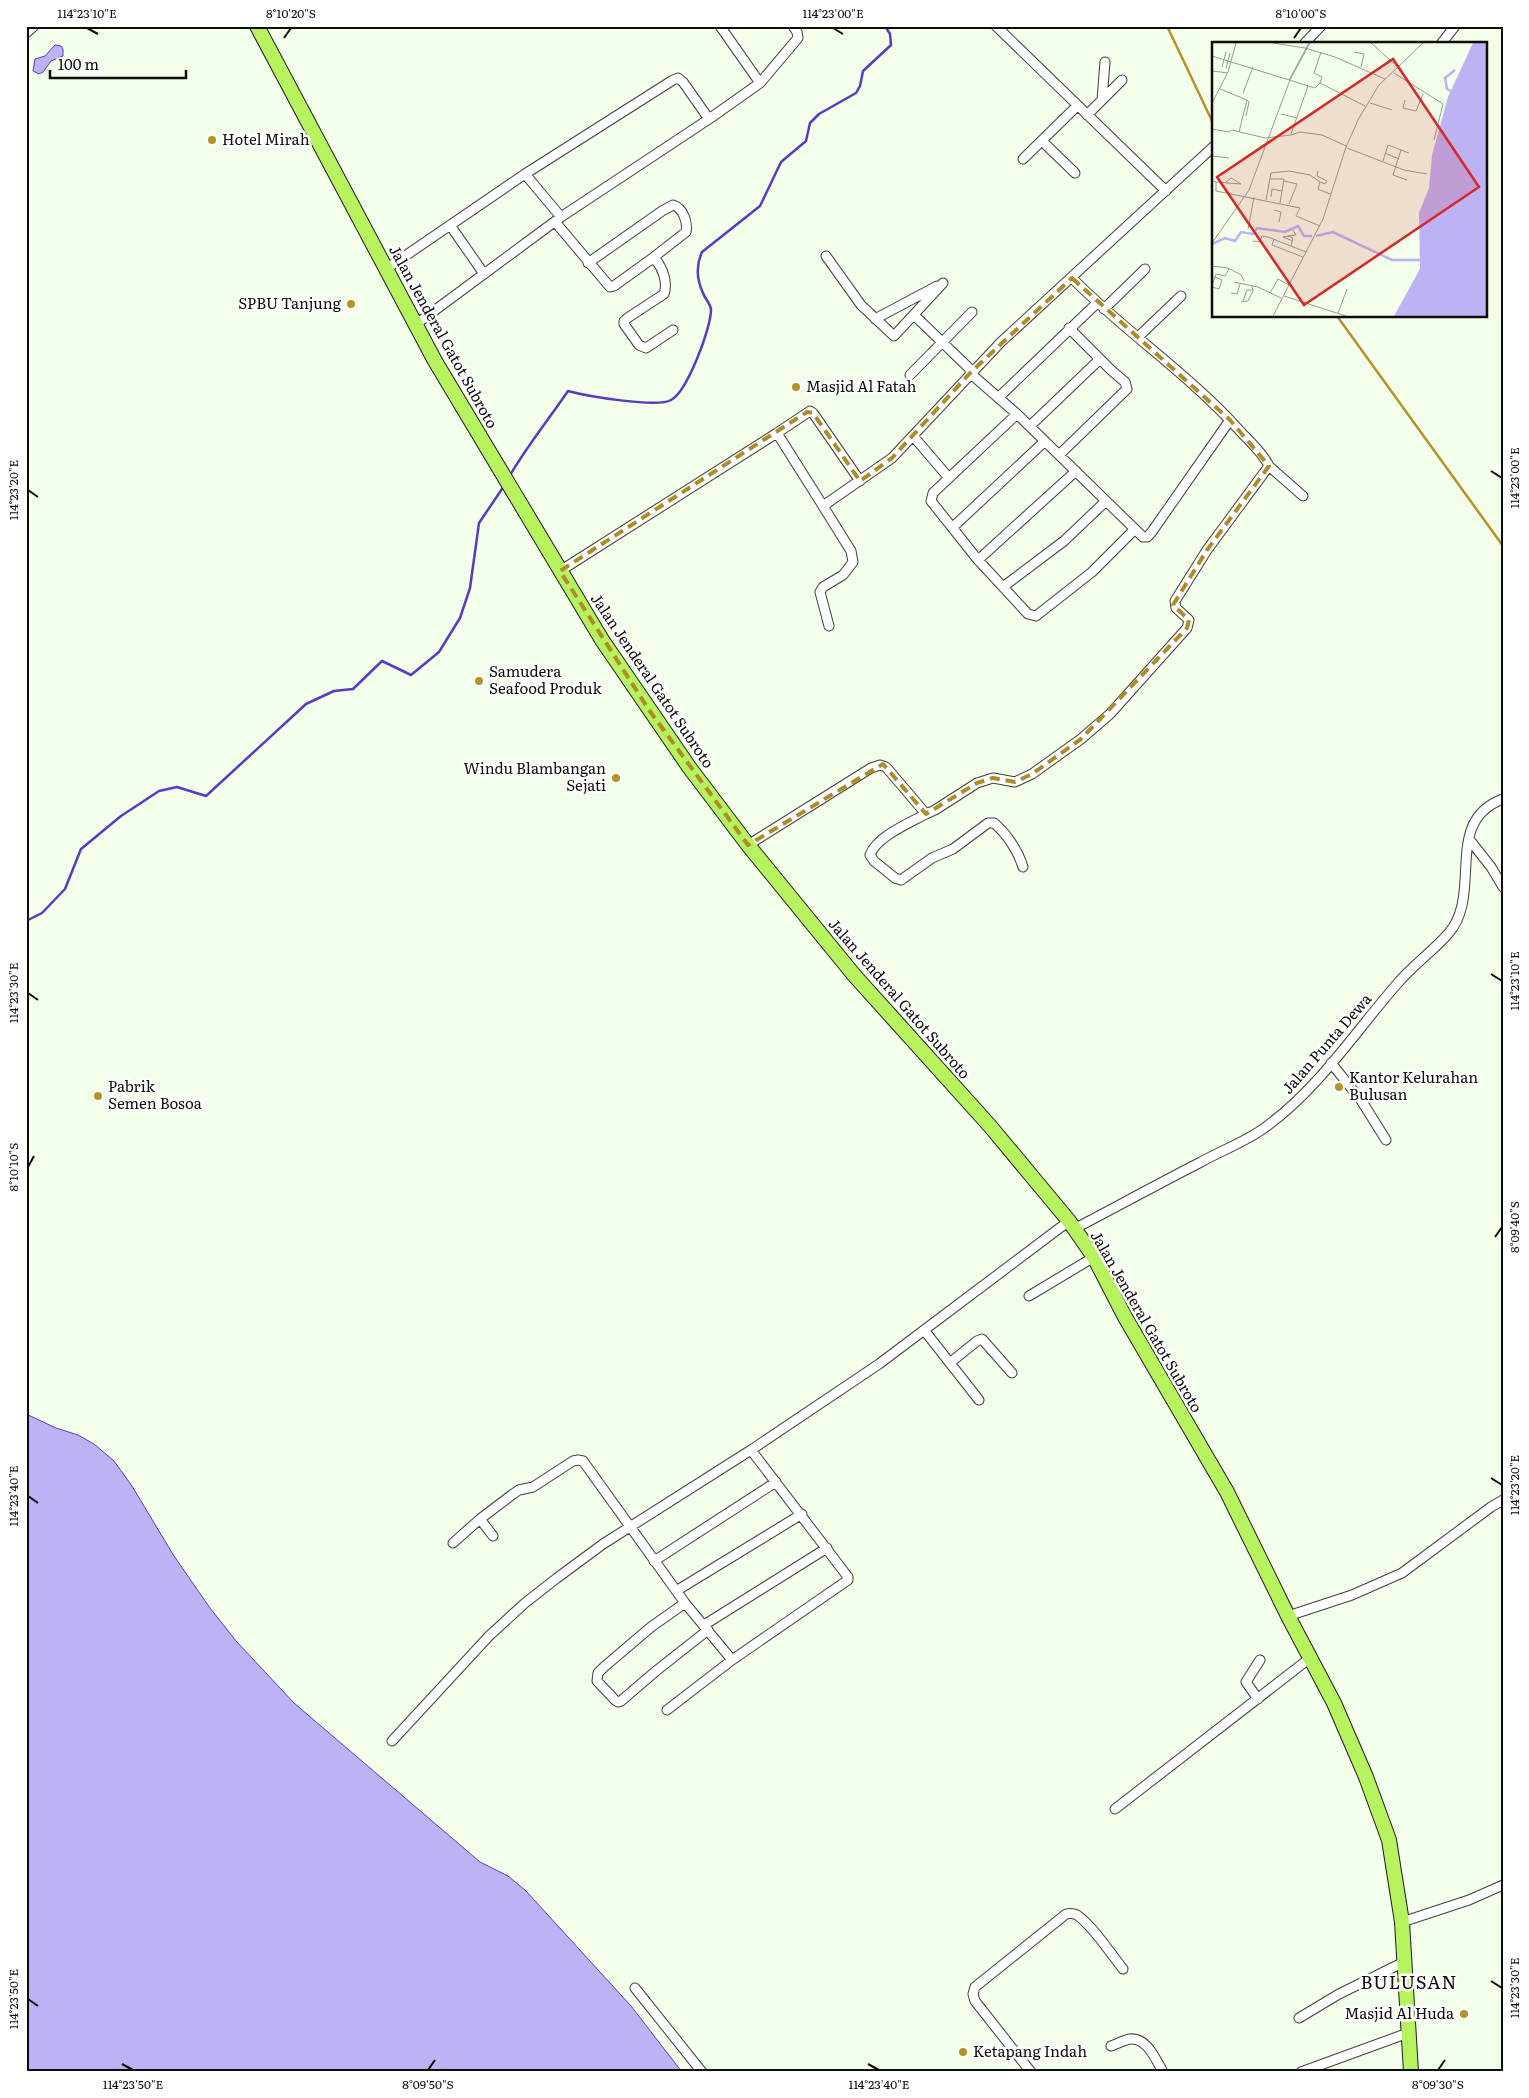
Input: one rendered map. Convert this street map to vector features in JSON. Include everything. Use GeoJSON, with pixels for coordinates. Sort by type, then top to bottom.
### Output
{"type":"FeatureCollection","features":[{"type":"Feature","properties":{"kind":"highway","name":"Jalan Jenderal Gatot Subroto"},"geometry":{"type":"LineString","coordinates":[[257,26],[415,325],[501,474],[560,571],[649,710],[748,845],[854,975],[990,1126],[1072,1225],[1094,1257],[1125,1317],[1227,1492],[1288,1616],[1334,1703],[1378,1808],[1388,1840],[1399,1897],[1411,2072]]}},
{"type":"Feature","properties":{"kind":"street"},"geometry":{"type":"LineString","coordinates":[[26,33],[34,26]]}},
{"type":"Feature","properties":{"kind":"street"},"geometry":{"type":"LineString","coordinates":[[720,26],[760,82]]}},
{"type":"Feature","properties":{"kind":"street"},"geometry":{"type":"LineString","coordinates":[[415,325],[558,220],[709,119],[760,82],[798,38],[798,32],[792,26]]}},
{"type":"Feature","properties":{"kind":"street"},"geometry":{"type":"LineString","coordinates":[[996,26],[1166,191]]}},
{"type":"Feature","properties":{"kind":"street"},"geometry":{"type":"LineString","coordinates":[[1306,42],[1322,26]]}},
{"type":"Feature","properties":{"kind":"street"},"geometry":{"type":"LineString","coordinates":[[1444,42],[1455,26]]}},
{"type":"Feature","properties":{"kind":"street"},"geometry":{"type":"LineString","coordinates":[[1102,100],[1104,62]]}},
{"type":"Feature","properties":{"kind":"street"},"geometry":{"type":"LineString","coordinates":[[386,269],[525,174],[678,78],[684,82],[709,119]]}},
{"type":"Feature","properties":{"kind":"street"},"geometry":{"type":"LineString","coordinates":[[1086,115],[1122,80]]}},
{"type":"Feature","properties":{"kind":"street"},"geometry":{"type":"LineString","coordinates":[[1023,159],[1077,106]]}},
{"type":"Feature","properties":{"kind":"street"},"geometry":{"type":"LineString","coordinates":[[1042,141],[1075,173]]}},
{"type":"Feature","properties":{"kind":"street"},"geometry":{"type":"LineString","coordinates":[[823,506],[892,458],[971,372],[1212,148]]}},
{"type":"Feature","properties":{"kind":"street"},"geometry":{"type":"LineString","coordinates":[[525,174],[588,263],[610,287],[650,260],[686,232],[687,225],[680,208],[673,205],[662,211],[588,263]]}},
{"type":"Feature","properties":{"kind":"street"},"geometry":{"type":"LineString","coordinates":[[450,225],[484,274]]}},
{"type":"Feature","properties":{"kind":"street"},"geometry":{"type":"LineString","coordinates":[[826,256],[861,305],[875,319],[894,336],[943,283],[875,319]]}},
{"type":"Feature","properties":{"kind":"street"},"geometry":{"type":"LineString","coordinates":[[650,260],[656,260],[662,268],[666,289],[664,294],[628,317],[624,324],[639,345],[646,348],[673,330]]}},
{"type":"Feature","properties":{"kind":"street"},"geometry":{"type":"LineString","coordinates":[[1104,309],[1146,269]]}},
{"type":"Feature","properties":{"kind":"street"},"geometry":{"type":"LineString","coordinates":[[1072,278],[1097,303],[1182,374],[1230,420],[1269,466],[1303,496]]}},
{"type":"Feature","properties":{"kind":"street"},"geometry":{"type":"LineString","coordinates":[[1138,337],[1181,296]]}},
{"type":"Feature","properties":{"kind":"street"},"geometry":{"type":"LineString","coordinates":[[998,398],[1097,303]]}},
{"type":"Feature","properties":{"kind":"street"},"geometry":{"type":"LineString","coordinates":[[910,374],[972,312]]}},
{"type":"Feature","properties":{"kind":"street"},"geometry":{"type":"LineString","coordinates":[[914,315],[1143,537],[1151,533],[1230,420]]}},
{"type":"Feature","properties":{"kind":"street"},"geometry":{"type":"LineString","coordinates":[[1059,455],[1127,389],[1125,382],[1069,328]]}},
{"type":"Feature","properties":{"kind":"street"},"geometry":{"type":"LineString","coordinates":[[1030,426],[1100,359]]}},
{"type":"Feature","properties":{"kind":"street"},"geometry":{"type":"LineString","coordinates":[[560,571],[810,411],[814,413],[860,480]]}},
{"type":"Feature","properties":{"kind":"street"},"geometry":{"type":"LineString","coordinates":[[1017,414],[933,493],[932,501],[978,560],[1028,614],[1032,617],[1036,616],[1092,572],[1135,529]]}},
{"type":"Feature","properties":{"kind":"street"},"geometry":{"type":"LineString","coordinates":[[776,433],[851,551],[853,562],[843,575],[823,587],[820,592],[829,626]]}},
{"type":"Feature","properties":{"kind":"street"},"geometry":{"type":"LineString","coordinates":[[912,436],[949,478]]}},
{"type":"Feature","properties":{"kind":"street"},"geometry":{"type":"LineString","coordinates":[[953,527],[1045,441]]}},
{"type":"Feature","properties":{"kind":"street"},"geometry":{"type":"LineString","coordinates":[[1024,867],[1020,854],[994,823],[988,824],[954,849],[932,858],[907,878],[901,880],[895,878],[874,861],[870,855],[873,848],[882,840],[935,810],[977,783],[993,778],[1015,782],[1032,774],[1081,739],[1110,714],[1187,628],[1189,620],[1176,608],[1175,601],[1207,550],[1269,466]]}},
{"type":"Feature","properties":{"kind":"street"},"geometry":{"type":"LineString","coordinates":[[978,560],[1076,471]]}},
{"type":"Feature","properties":{"kind":"street"},"geometry":{"type":"LineString","coordinates":[[1004,587],[1064,541],[1106,501]]}},
{"type":"Feature","properties":{"kind":"street"},"geometry":{"type":"LineString","coordinates":[[748,845],[871,768],[880,765],[886,767],[926,814]]}},
{"type":"Feature","properties":{"kind":"street","name":"Jalan Punta Dewa"},"geometry":{"type":"LineString","coordinates":[[392,1741],[507,1619],[557,1578],[603,1544],[751,1450],[879,1364],[1072,1225],[1266,1128],[1300,1100],[1398,982],[1449,933],[1458,916],[1463,896],[1469,830],[1480,812],[1489,804],[1503,800]]}},
{"type":"Feature","properties":{"kind":"street"},"geometry":{"type":"LineString","coordinates":[[1469,839],[1491,867],[1503,887]]}},
{"type":"Feature","properties":{"kind":"street"},"geometry":{"type":"LineString","coordinates":[[1331,1063],[1361,1100],[1386,1140]]}},
{"type":"Feature","properties":{"kind":"street"},"geometry":{"type":"LineString","coordinates":[[1029,1296],[1094,1257]]}},
{"type":"Feature","properties":{"kind":"street"},"geometry":{"type":"LineString","coordinates":[[924,1330],[979,1400]]}},
{"type":"Feature","properties":{"kind":"street"},"geometry":{"type":"LineString","coordinates":[[951,1362],[982,1339],[1012,1373]]}},
{"type":"Feature","properties":{"kind":"street"},"geometry":{"type":"LineString","coordinates":[[667,1710],[732,1660],[846,1583],[848,1577],[802,1514],[751,1450]]}},
{"type":"Feature","properties":{"kind":"street"},"geometry":{"type":"LineString","coordinates":[[452,1543],[480,1518],[519,1490],[533,1487],[572,1461],[578,1460],[583,1462],[685,1603],[732,1660]]}},
{"type":"Feature","properties":{"kind":"street"},"geometry":{"type":"LineString","coordinates":[[654,1561],[776,1482]]}},
{"type":"Feature","properties":{"kind":"street"},"geometry":{"type":"LineString","coordinates":[[1288,1616],[1352,1595],[1402,1573],[1503,1500]]}},
{"type":"Feature","properties":{"kind":"street"},"geometry":{"type":"LineString","coordinates":[[676,1591],[802,1514]]}},
{"type":"Feature","properties":{"kind":"street"},"geometry":{"type":"LineString","coordinates":[[480,1518],[494,1536]]}},
{"type":"Feature","properties":{"kind":"street"},"geometry":{"type":"LineString","coordinates":[[685,1603],[651,1628],[598,1673],[597,1681],[615,1700],[618,1702],[622,1701],[706,1628],[827,1548]]}},
{"type":"Feature","properties":{"kind":"street"},"geometry":{"type":"LineString","coordinates":[[1115,1809],[1310,1658]]}},
{"type":"Feature","properties":{"kind":"street"},"geometry":{"type":"LineString","coordinates":[[1258,1699],[1246,1682],[1260,1660]]}},
{"type":"Feature","properties":{"kind":"street"},"geometry":{"type":"LineString","coordinates":[[1402,1922],[1469,1900],[1503,1885]]}},
{"type":"Feature","properties":{"kind":"street"},"geometry":{"type":"LineString","coordinates":[[1031,2072],[975,2001],[973,1994],[975,1987],[1066,1914],[1071,1913],[1083,1921],[1123,1969]]}},
{"type":"Feature","properties":{"kind":"street"},"geometry":{"type":"LineString","coordinates":[[1298,2018],[1339,1994],[1404,1962]]}},
{"type":"Feature","properties":{"kind":"street"},"geometry":{"type":"LineString","coordinates":[[635,1988],[702,2072]]}},
{"type":"Feature","properties":{"kind":"street"},"geometry":{"type":"LineString","coordinates":[[1301,2072],[1408,2033]]}},
{"type":"Feature","properties":{"kind":"street"},"geometry":{"type":"LineString","coordinates":[[1111,2046],[1131,2039],[1140,2040],[1150,2050],[1163,2072]]}},
{"type":"Feature","properties":{"kind":"highlighted area"},"geometry":{"type":"Polygon","coordinates":[[[1072,278],[1230,420],[1269,466],[1207,550],[1173,605],[1189,620],[1187,628],[1081,739],[1032,774],[1015,782],[993,778],[977,783],[926,814],[883,764],[748,845],[649,710],[560,571],[807,412],[813,413],[860,481],[892,458],[972,371],[1072,278]]]}},
{"type":"Feature","properties":{"kind":"shaded area"},"geometry":{"type":"Polygon","coordinates":[[[55,45],[61,46],[63,56],[51,61],[43,72],[39,74],[33,71],[35,59],[45,56],[55,45]]]}},
{"type":"Feature","properties":{"kind":"shaded area"},"geometry":{"type":"Polygon","coordinates":[[[26,1414],[56,1428],[78,1435],[94,1444],[114,1461],[132,1486],[174,1556],[210,1608],[236,1641],[294,1703],[480,1862],[508,1876],[526,1891],[631,2006],[682,2072],[26,2072],[26,1414]]]}},
{"type":"Feature","properties":{"kind":"waterway"},"geometry":{"type":"LineString","coordinates":[[509,477],[568,391],[590,396],[652,403],[671,400],[677,395],[691,373],[703,344],[710,319],[711,308],[698,278],[698,267],[702,252],[760,206],[781,162],[806,141],[810,123],[819,114],[856,93],[860,86],[863,71],[891,45],[890,34],[885,26]]}},
{"type":"Feature","properties":{"kind":"waterway"},"geometry":{"type":"LineString","coordinates":[[26,921],[42,913],[65,889],[81,849],[121,816],[159,791],[177,787],[206,796],[306,704],[334,691],[353,689],[382,661],[411,675],[439,652],[460,618],[470,588],[479,523],[504,486]]}},
{"type":"Feature","properties":{"kind":"railway"},"geometry":{"type":"LineString","coordinates":[[1167,26],[1212,121]]}},
{"type":"Feature","properties":{"kind":"railway"},"geometry":{"type":"LineString","coordinates":[[1338,318],[1503,546]]}},
{"type":"Feature","properties":{"kind":"place","name":"Hotel Mirah"},"geometry":{"type":"Point","coordinates":[212,140]}},
{"type":"Feature","properties":{"kind":"place","name":"SPBU Tanjung"},"geometry":{"type":"Point","coordinates":[351,304]}},
{"type":"Feature","properties":{"kind":"place","name":"Masjid Al Fatah"},"geometry":{"type":"Point","coordinates":[796,387]}},
{"type":"Feature","properties":{"kind":"place","name":"Samudera Seafood Produk"},"geometry":{"type":"Point","coordinates":[479,681]}},
{"type":"Feature","properties":{"kind":"place","name":"Windu Blambangan Sejati"},"geometry":{"type":"Point","coordinates":[616,778]}},
{"type":"Feature","properties":{"kind":"place","name":"Kantor Kelurahan Bulusan"},"geometry":{"type":"Point","coordinates":[1339,1087]}},
{"type":"Feature","properties":{"kind":"place","name":"Pabrik Semen Bosoa"},"geometry":{"type":"Point","coordinates":[98,1096]}},
{"type":"Feature","properties":{"kind":"place","name":"Masjid Al Huda"},"geometry":{"type":"Point","coordinates":[1464,2014]}},
{"type":"Feature","properties":{"kind":"place","name":"Ketapang Indah"},"geometry":{"type":"Point","coordinates":[963,2052]}},
{"type":"Feature","properties":{"kind":"district","name":"BULUSAN"},"geometry":{"type":"Point","coordinates":[1409,1983]}}]}
